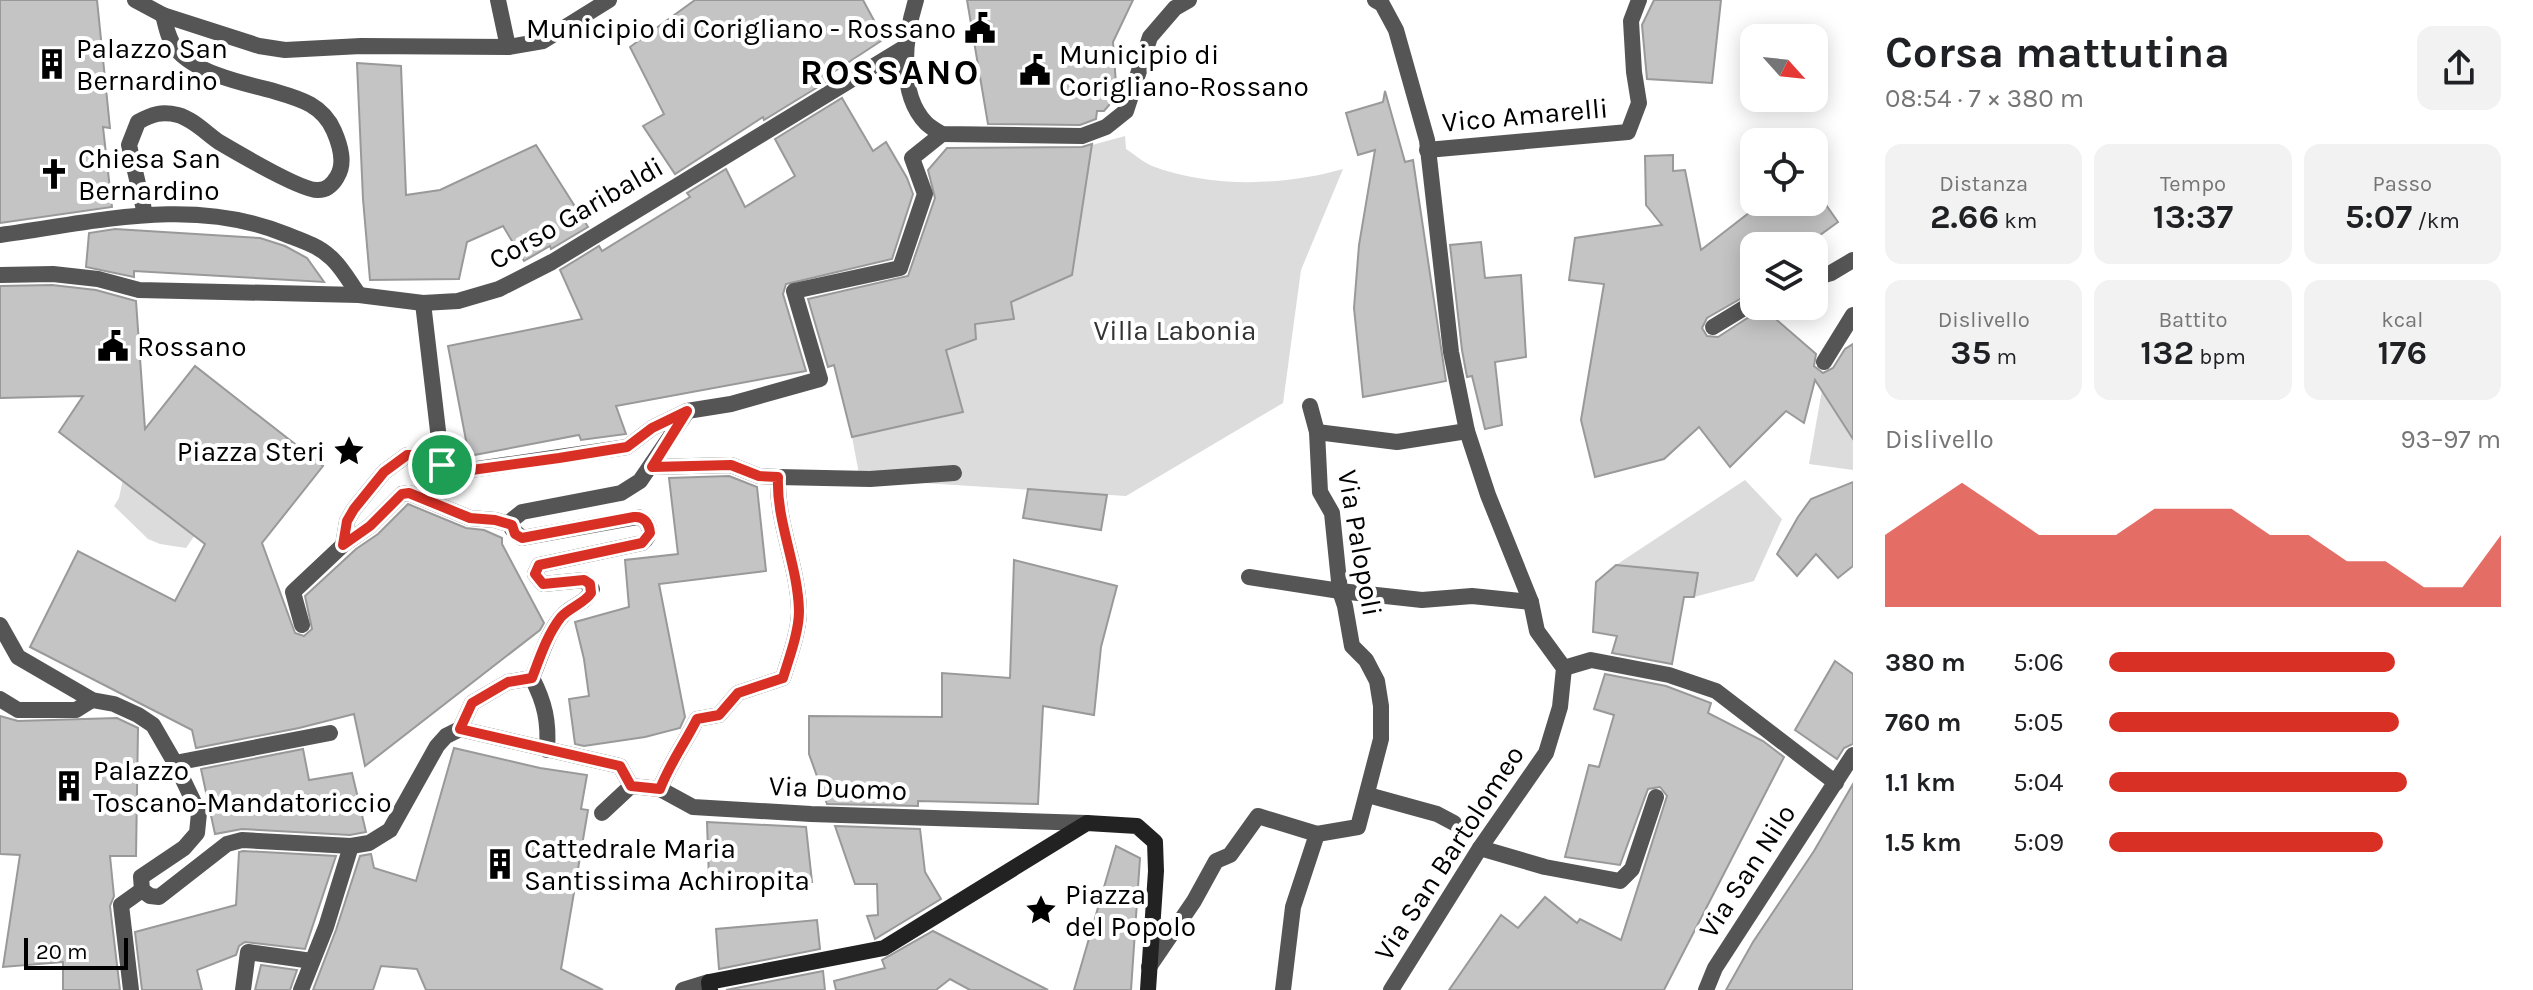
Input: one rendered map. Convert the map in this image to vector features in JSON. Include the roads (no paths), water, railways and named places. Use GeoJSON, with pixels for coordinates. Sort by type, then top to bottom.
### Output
{"type":"FeatureCollection","features":[{"type":"Feature","properties":{"kind":"main road"},"geometry":{"type":"LineString","coordinates":[[710,986],[884,948],[1087,823],[1137,826],[1155,842],[1148,990]]}},
{"type":"Feature","properties":{"kind":"street"},"geometry":{"type":"LineString","coordinates":[[135,0],[163,15],[259,46],[285,50],[361,46],[508,47],[543,41],[609,0]]}},
{"type":"Feature","properties":{"kind":"street"},"geometry":{"type":"LineString","coordinates":[[498,0],[508,47]]}},
{"type":"Feature","properties":{"kind":"street"},"geometry":{"type":"LineString","coordinates":[[916,0],[905,47],[907,77],[915,107],[926,123],[942,134],[1082,136],[1106,127],[1126,111],[1150,37],[1175,8],[1189,0]]}},
{"type":"Feature","properties":{"kind":"street"},"geometry":{"type":"LineString","coordinates":[[1375,0],[1382,4],[1400,41],[1427,140],[1451,352],[1467,431],[1488,495],[1531,602],[1537,631],[1564,668],[1591,660],[1669,675],[1716,691],[1836,783],[1853,755]]}},
{"type":"Feature","properties":{"kind":"street","name":"Vico Amarelli"},"geometry":{"type":"LineString","coordinates":[[1427,150],[1628,132],[1639,103],[1631,21],[1639,0]]}},
{"type":"Feature","properties":{"kind":"street"},"geometry":{"type":"LineString","coordinates":[[145,214],[129,145],[138,122],[155,113],[181,116],[233,150],[293,182],[317,191],[331,186],[340,173],[342,149],[331,123],[319,108],[296,97],[230,80],[206,70],[177,50],[168,34],[163,15]]}},
{"type":"Feature","properties":{"kind":"street","name":"Corso Garibaldi"},"geometry":{"type":"LineString","coordinates":[[0,275],[53,274],[98,279],[139,290],[359,295],[423,303],[458,301],[499,289],[552,262],[905,47]]}},
{"type":"Feature","properties":{"kind":"street"},"geometry":{"type":"LineString","coordinates":[[343,545],[347,521],[366,493],[391,466],[407,455],[417,455],[457,472],[627,447],[652,428],[687,411],[731,404],[820,379],[794,291],[900,268],[925,194],[912,158],[942,134]]}},
{"type":"Feature","properties":{"kind":"street"},"geometry":{"type":"LineString","coordinates":[[0,235],[145,214],[195,213],[236,218],[271,228],[332,257],[359,295]]}},
{"type":"Feature","properties":{"kind":"street"},"geometry":{"type":"LineString","coordinates":[[1828,274],[1853,260]]}},
{"type":"Feature","properties":{"kind":"street"},"geometry":{"type":"LineString","coordinates":[[423,303],[442,465]]}},
{"type":"Feature","properties":{"kind":"street"},"geometry":{"type":"LineString","coordinates":[[1713,327],[1740,311]]}},
{"type":"Feature","properties":{"kind":"street"},"geometry":{"type":"LineString","coordinates":[[1824,362],[1853,315]]}},
{"type":"Feature","properties":{"kind":"street","name":"Via Palopoli"},"geometry":{"type":"LineString","coordinates":[[1149,967],[1194,901],[1216,861],[1230,855],[1258,816],[1317,834],[1358,827],[1368,795],[1381,739],[1381,706],[1377,681],[1366,660],[1352,646],[1340,591],[1332,513],[1320,492],[1317,432],[1310,406]]}},
{"type":"Feature","properties":{"kind":"street"},"geometry":{"type":"LineString","coordinates":[[532,678],[549,637],[563,615],[588,598],[592,589],[584,580],[543,584],[535,574],[539,565],[642,543],[648,537],[649,528],[646,520],[638,517],[522,538],[515,534],[512,525],[515,517],[522,512],[621,493],[640,481],[652,467],[687,411]]}},
{"type":"Feature","properties":{"kind":"street"},"geometry":{"type":"LineString","coordinates":[[1317,432],[1397,442],[1467,431]]}},
{"type":"Feature","properties":{"kind":"street"},"geometry":{"type":"LineString","coordinates":[[652,467],[731,465],[759,476],[870,479],[954,473]]}},
{"type":"Feature","properties":{"kind":"street"},"geometry":{"type":"LineString","coordinates":[[660,789],[670,762],[697,719],[719,715],[738,693],[783,678],[799,614],[793,567],[777,499],[778,477]]}},
{"type":"Feature","properties":{"kind":"street"},"geometry":{"type":"LineString","coordinates":[[302,625],[293,592],[343,545],[370,526],[402,494],[409,493],[470,518],[512,525]]}},
{"type":"Feature","properties":{"kind":"street"},"geometry":{"type":"LineString","coordinates":[[1249,577],[1422,600],[1472,596],[1531,602]]}},
{"type":"Feature","properties":{"kind":"street"},"geometry":{"type":"LineString","coordinates":[[0,625],[18,657],[92,700],[114,704],[153,725],[199,813],[197,833],[184,848],[144,873],[140,881],[142,890],[150,896],[159,897],[218,850],[242,840],[351,846],[369,843],[390,830],[437,746],[446,736],[460,729],[472,703],[508,682],[532,678]]}},
{"type":"Feature","properties":{"kind":"street","name":"Via San Bartolomeo"},"geometry":{"type":"LineString","coordinates":[[1391,990],[1480,848],[1546,753],[1560,707],[1564,668]]}},
{"type":"Feature","properties":{"kind":"street"},"geometry":{"type":"LineString","coordinates":[[532,678],[542,696],[549,721],[547,750]]}},
{"type":"Feature","properties":{"kind":"street"},"geometry":{"type":"LineString","coordinates":[[0,699],[18,710],[76,710],[92,700]]}},
{"type":"Feature","properties":{"kind":"street"},"geometry":{"type":"LineString","coordinates":[[460,729],[620,766],[631,786],[602,813]]}},
{"type":"Feature","properties":{"kind":"street"},"geometry":{"type":"LineString","coordinates":[[175,763],[330,733]]}},
{"type":"Feature","properties":{"kind":"street","name":"Via San Nilo"},"geometry":{"type":"LineString","coordinates":[[1706,990],[1715,968],[1836,783]]}},
{"type":"Feature","properties":{"kind":"street","name":"Via Duomo"},"geometry":{"type":"LineString","coordinates":[[631,786],[660,789],[693,807],[1087,823]]}},
{"type":"Feature","properties":{"kind":"street"},"geometry":{"type":"LineString","coordinates":[[1368,795],[1437,814],[1454,823]]}},
{"type":"Feature","properties":{"kind":"street"},"geometry":{"type":"LineString","coordinates":[[1480,848],[1545,867],[1620,881],[1632,869],[1656,797]]}},
{"type":"Feature","properties":{"kind":"street"},"geometry":{"type":"LineString","coordinates":[[1283,990],[1293,907],[1317,834]]}},
{"type":"Feature","properties":{"kind":"street"},"geometry":{"type":"LineString","coordinates":[[301,990],[351,846]]}},
{"type":"Feature","properties":{"kind":"street"},"geometry":{"type":"LineString","coordinates":[[131,990],[121,905],[142,890]]}},
{"type":"Feature","properties":{"kind":"street"},"geometry":{"type":"LineString","coordinates":[[243,990],[248,952],[312,961]]}},
{"type":"Feature","properties":{"kind":"street"},"geometry":{"type":"LineString","coordinates":[[683,990],[710,986]]}},
{"type":"Feature","properties":{"kind":"place","name":"Municipio di Corigliano - Rossano"},"geometry":{"type":"Point","coordinates":[980,28]}},
{"type":"Feature","properties":{"kind":"place","name":"Palazzo San Bernardino"},"geometry":{"type":"Point","coordinates":[52,64]}},
{"type":"Feature","properties":{"kind":"place","name":"Municipio di Corigliano-Rossano"},"geometry":{"type":"Point","coordinates":[1035,70]}},
{"type":"Feature","properties":{"kind":"place","name":"Chiesa San Bernardino"},"geometry":{"type":"Point","coordinates":[54,174]}},
{"type":"Feature","properties":{"kind":"place","name":"Rossano"},"geometry":{"type":"Point","coordinates":[113,346]}},
{"type":"Feature","properties":{"kind":"place","name":"Piazza Steri"},"geometry":{"type":"Point","coordinates":[349,451]}},
{"type":"Feature","properties":{"kind":"place","name":"Palazzo Toscano-Mandatoriccio"},"geometry":{"type":"Point","coordinates":[69,786]}},
{"type":"Feature","properties":{"kind":"place","name":"Cattedrale Maria Santissima Achiropita"},"geometry":{"type":"Point","coordinates":[500,864]}},
{"type":"Feature","properties":{"kind":"place","name":"Piazza del Popolo"},"geometry":{"type":"Point","coordinates":[1041,910]}},
{"type":"Feature","properties":{"kind":"district","name":"ROSSANO"},"geometry":{"type":"Point","coordinates":[890,72]}},
{"type":"Feature","properties":{"kind":"park label","name":"Villa Labonia"},"geometry":{"type":"Point","coordinates":[1175,330]}}]}
